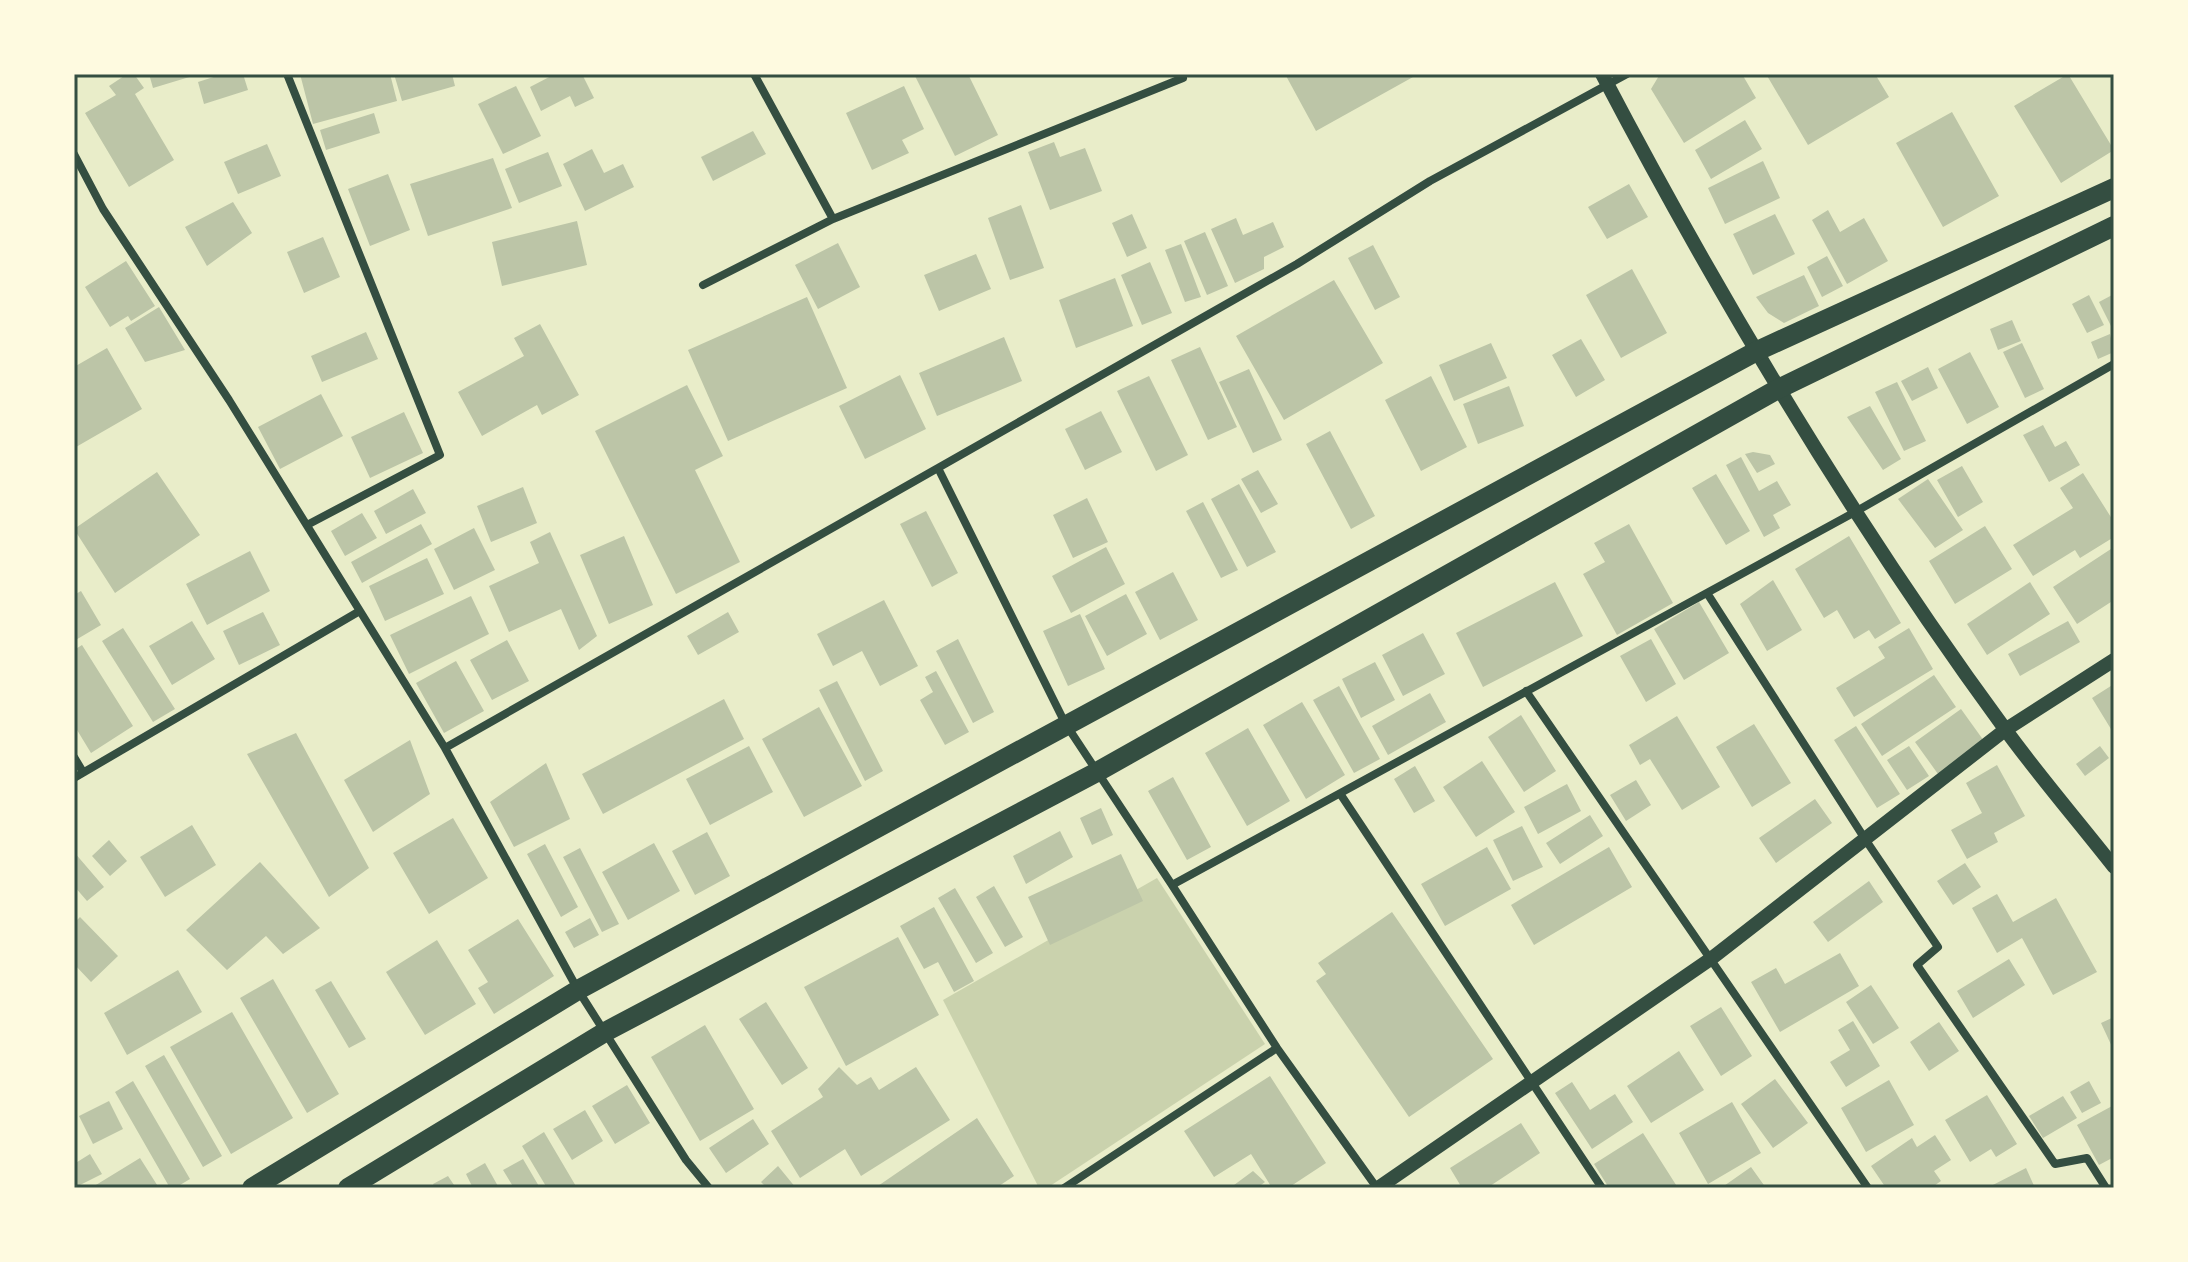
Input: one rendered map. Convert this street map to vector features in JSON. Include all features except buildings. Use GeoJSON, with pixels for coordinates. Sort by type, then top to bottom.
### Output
{"type":"FeatureCollection","features":[{"type":"Feature","properties":{"kind":"main road"},"geometry":{"type":"LineString","coordinates":[[252,1188],[578,990],[1065,723],[1755,352],[2114,188]]}},
{"type":"Feature","properties":{"kind":"main road"},"geometry":{"type":"LineString","coordinates":[[348,1188],[605,1032],[1097,772],[1778,389],[2114,226]]}},
{"type":"Feature","properties":{"kind":"street"},"geometry":{"type":"LineString","coordinates":[[287,74],[440,455],[307,525]]}},
{"type":"Feature","properties":{"kind":"street"},"geometry":{"type":"LineString","coordinates":[[754,74],[833,219]]}},
{"type":"Feature","properties":{"kind":"street"},"geometry":{"type":"LineString","coordinates":[[703,285],[833,219],[1183,78],[1181,74]]}},
{"type":"Feature","properties":{"kind":"street"},"geometry":{"type":"LineString","coordinates":[[445,748],[1297,264],[1430,181],[1605,80],[1627,74]]}},
{"type":"Feature","properties":{"kind":"street"},"geometry":{"type":"LineString","coordinates":[[1605,80],[1755,352],[1855,512],[2005,730],[2114,867]]}},
{"type":"Feature","properties":{"kind":"street"},"geometry":{"type":"LineString","coordinates":[[74,154],[103,209],[307,525],[358,612],[445,748],[578,990],[686,1160],[709,1188]]}},
{"type":"Feature","properties":{"kind":"street"},"geometry":{"type":"LineString","coordinates":[[1172,885],[1855,512],[2114,364]]}},
{"type":"Feature","properties":{"kind":"street"},"geometry":{"type":"LineString","coordinates":[[938,468],[1065,723],[1277,1048],[1378,1188],[1712,958],[2005,730],[2114,660]]}},
{"type":"Feature","properties":{"kind":"street"},"geometry":{"type":"LineString","coordinates":[[1707,593],[1938,947],[1917,965],[2055,1164],[2087,1158],[2106,1188]]}},
{"type":"Feature","properties":{"kind":"street"},"geometry":{"type":"LineString","coordinates":[[74,778],[358,612]]}},
{"type":"Feature","properties":{"kind":"street"},"geometry":{"type":"LineString","coordinates":[[1526,691],[1868,1188]]}},
{"type":"Feature","properties":{"kind":"street"},"geometry":{"type":"LineString","coordinates":[[74,757],[83,772]]}},
{"type":"Feature","properties":{"kind":"street"},"geometry":{"type":"LineString","coordinates":[[1341,795],[1602,1188]]}},
{"type":"Feature","properties":{"kind":"street"},"geometry":{"type":"LineString","coordinates":[[1064,1188],[1277,1048]]}},
{"type":"Feature","properties":{"kind":"green space"},"geometry":{"type":"Polygon","coordinates":[[[1157,878],[1265,1044],[1047,1188],[1039,1188],[943,1000],[1157,878]]]}}]}
